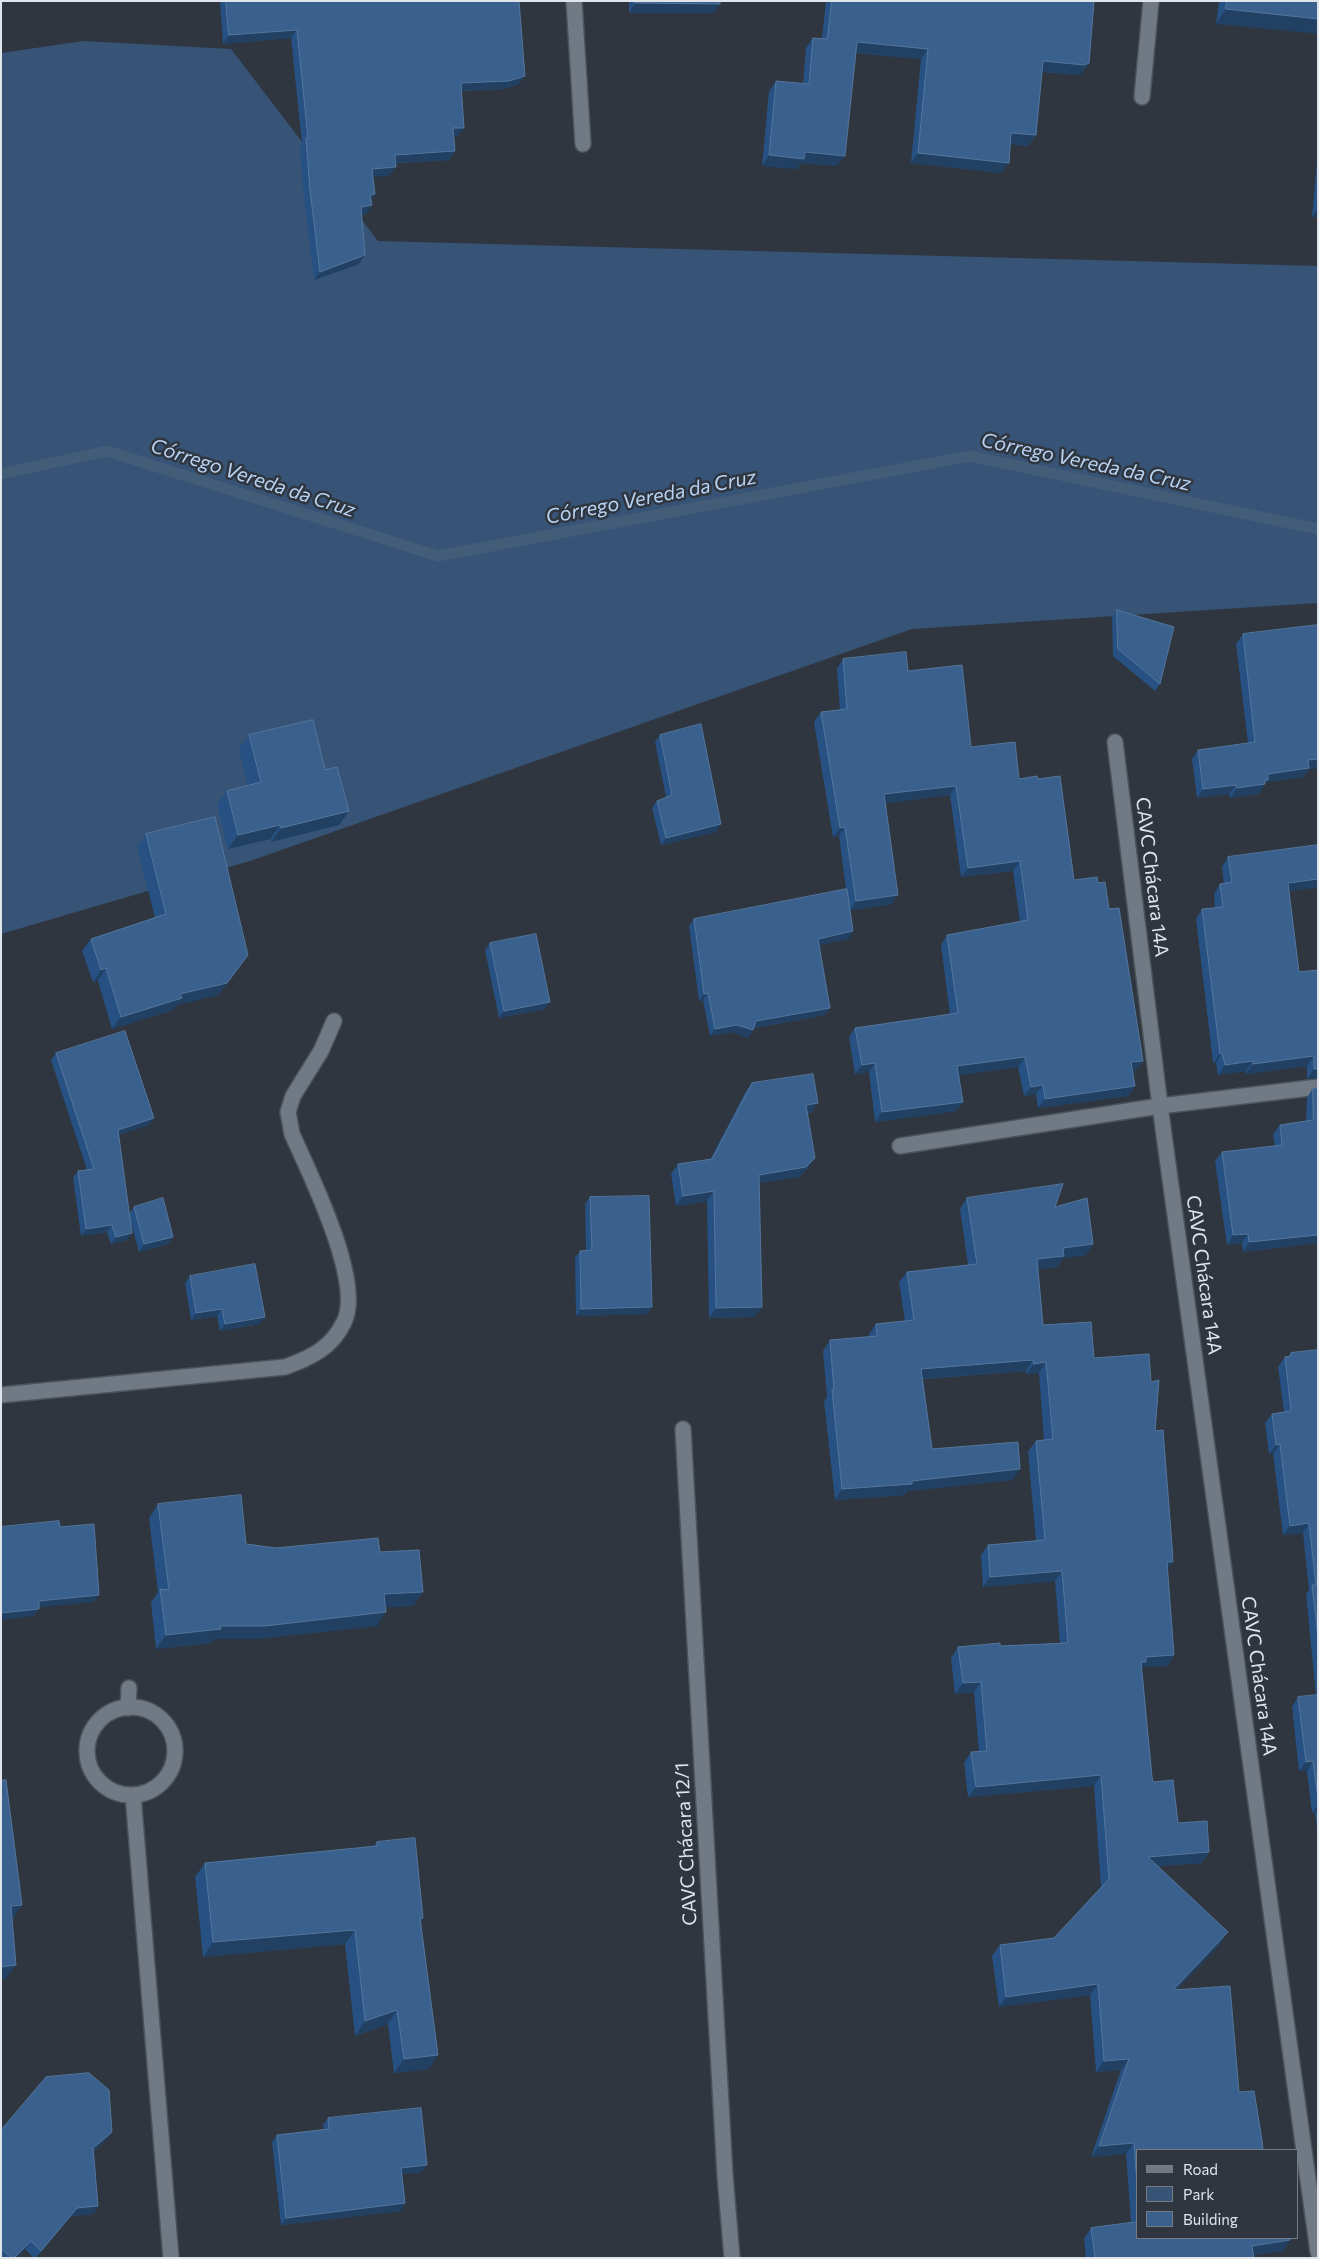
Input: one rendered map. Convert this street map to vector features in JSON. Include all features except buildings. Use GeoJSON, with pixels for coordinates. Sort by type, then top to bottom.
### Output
{"type":"FeatureCollection","features":[{"type":"Feature","properties":{"kind":"street"},"geometry":{"type":"LineString","coordinates":[[574,1],[583,144]]}},
{"type":"Feature","properties":{"kind":"street"},"geometry":{"type":"LineString","coordinates":[[1142,97],[1151,1]]}},
{"type":"Feature","properties":{"kind":"street","name":"CAVC Chácara 14A"},"geometry":{"type":"LineString","coordinates":[[1115,742],[1160,1106],[1318,2252]]}},
{"type":"Feature","properties":{"kind":"street"},"geometry":{"type":"LineString","coordinates":[[1,1394],[285,1367],[314,1356],[324,1349],[345,1322],[349,1303],[345,1266],[292,1134],[288,1112],[293,1096],[321,1051],[334,1021]]}},
{"type":"Feature","properties":{"kind":"street"},"geometry":{"type":"LineString","coordinates":[[900,1146],[1160,1106],[1318,1088]]}},
{"type":"Feature","properties":{"kind":"street","name":"CAVC Chácara 12/1"},"geometry":{"type":"LineString","coordinates":[[683,1428],[725,2175],[732,2258]]}},
{"type":"Feature","properties":{"kind":"street"},"geometry":{"type":"LineString","coordinates":[[128,1708],[129,1688]]}},
{"type":"Feature","properties":{"kind":"street"},"geometry":{"type":"LineString","coordinates":[[128,1708],[143,1709],[157,1716],[168,1727],[174,1741],[175,1756],[170,1771],[161,1783],[149,1791],[134,1795],[119,1793],[105,1786],[94,1775],[88,1762],[87,1746],[91,1732],[101,1719],[114,1711],[128,1708]]}},
{"type":"Feature","properties":{"kind":"street"},"geometry":{"type":"LineString","coordinates":[[134,1795],[171,2258]]}},
{"type":"Feature","properties":{"kind":"green space"},"geometry":{"type":"Polygon","coordinates":[[[84,41],[231,49],[378,241],[1318,266],[1318,603],[912,629],[250,861],[1,934],[1,53],[84,41]]]}},
{"type":"Feature","properties":{"kind":"waterway","name":"Córrego Vereda da Cruz"},"geometry":{"type":"LineString","coordinates":[[1,474],[107,451],[438,556],[970,456],[1318,529]]}}]}
